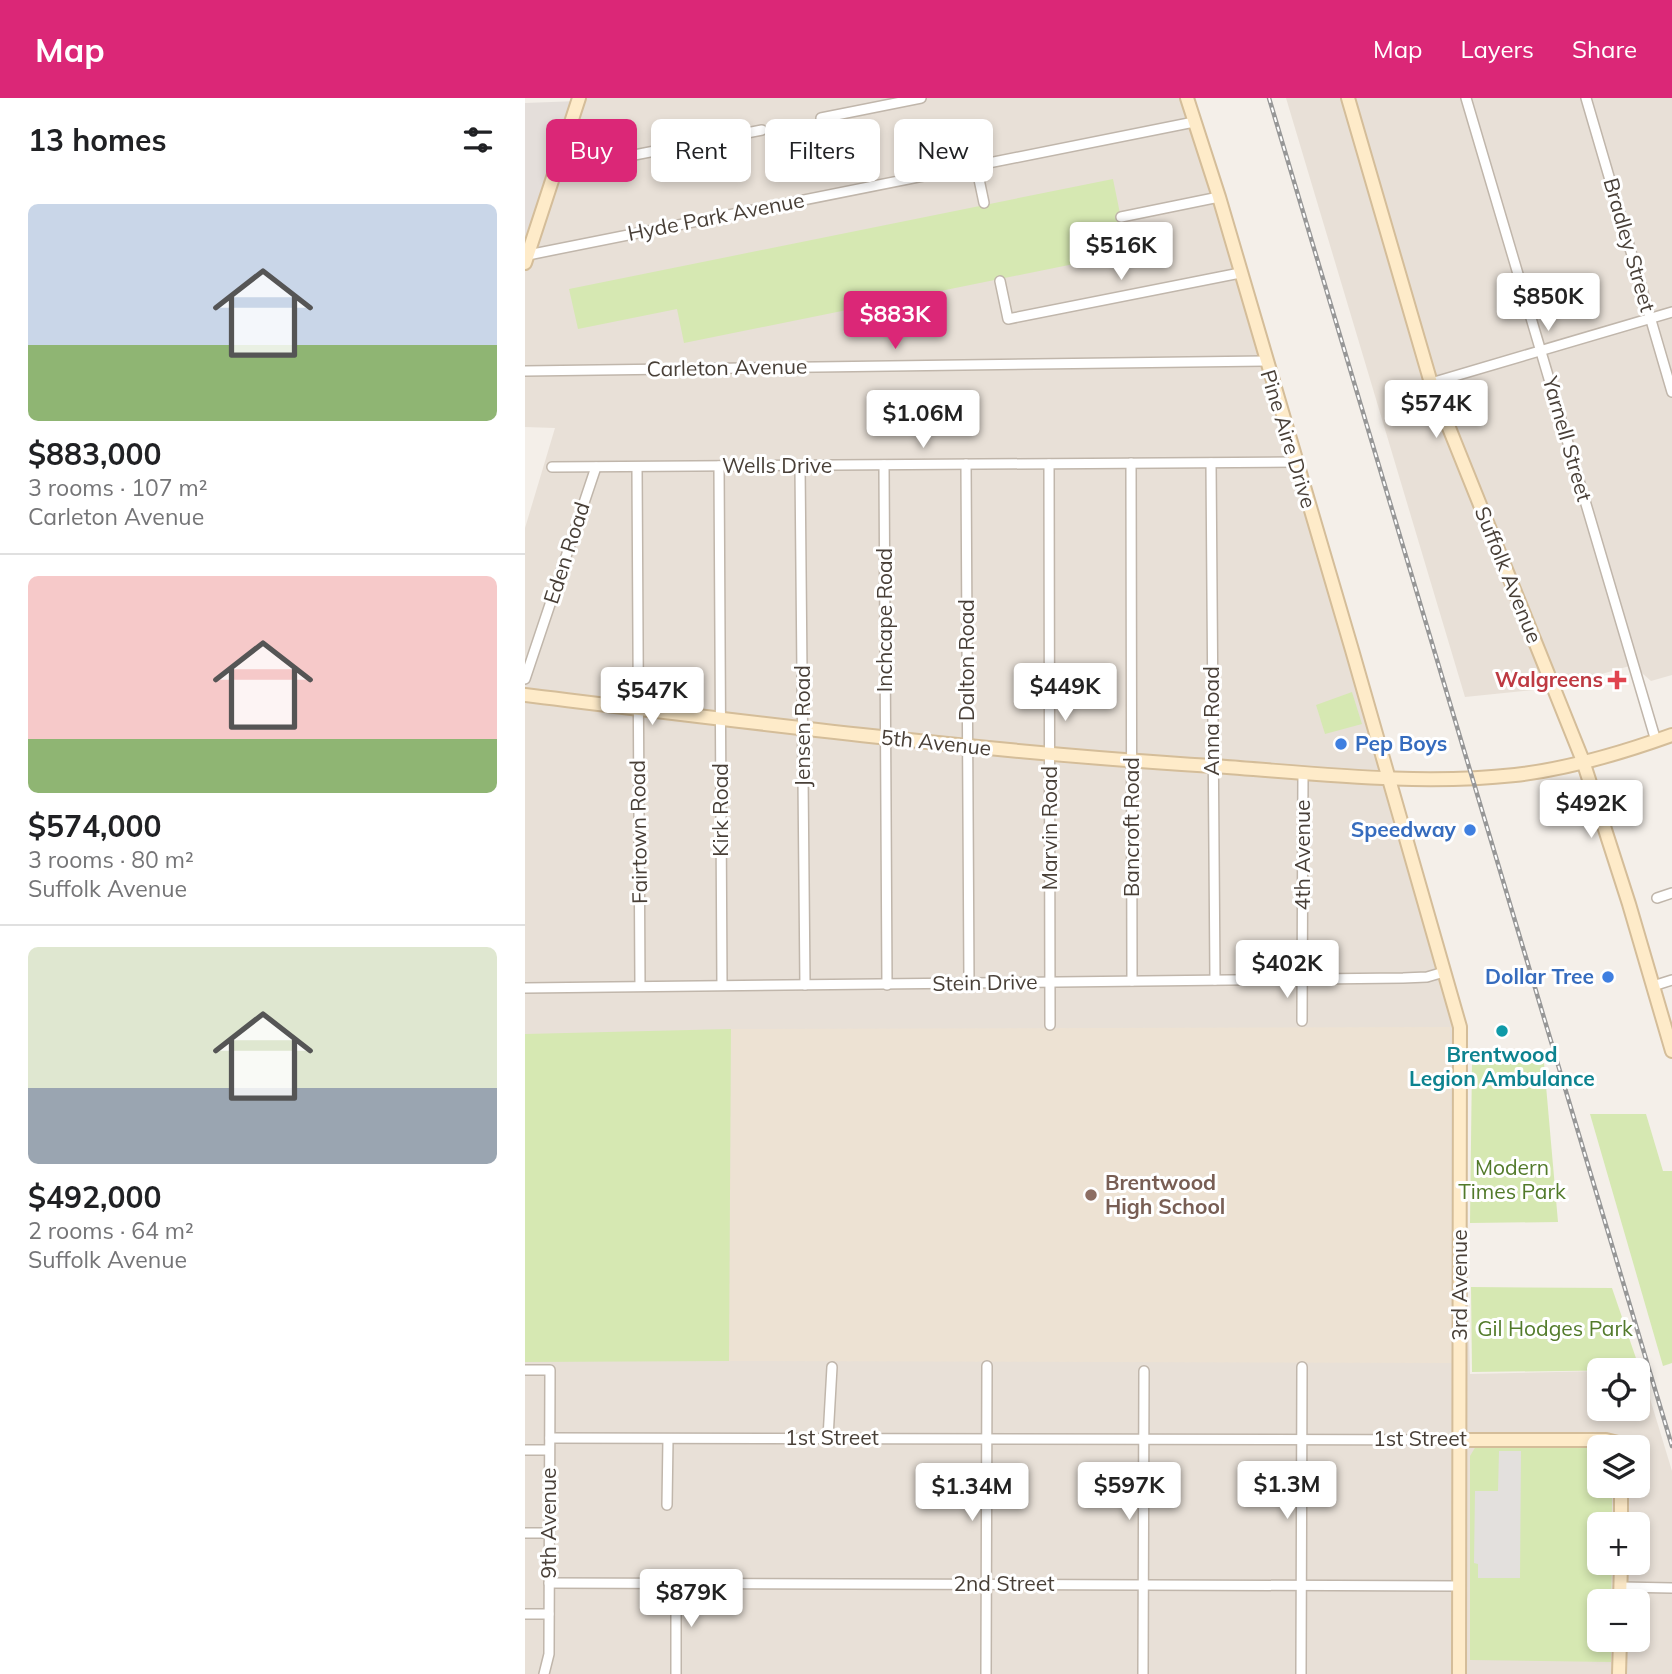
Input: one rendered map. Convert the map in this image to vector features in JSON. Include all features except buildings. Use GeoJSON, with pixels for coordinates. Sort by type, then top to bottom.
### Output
{"type":"FeatureCollection","features":[{"type":"Feature","properties":{"kind":"street"},"geometry":{"type":"LineString","coordinates":[[572,119],[579,98]]}},
{"type":"Feature","properties":{"kind":"street"},"geometry":{"type":"LineString","coordinates":[[821,118],[921,98]]}},
{"type":"Feature","properties":{"kind":"street","name":"Pine Aire Drive"},"geometry":{"type":"LineString","coordinates":[[1187,98],[1219,197],[1389,780]]}},
{"type":"Feature","properties":{"kind":"street","name":"Suffolk Avenue"},"geometry":{"type":"LineString","coordinates":[[1349,98],[1431,383],[1583,761],[1672,1051]]}},
{"type":"Feature","properties":{"kind":"street","name":"Yarnell Street"},"geometry":{"type":"LineString","coordinates":[[1466,98],[1655,741]]}},
{"type":"Feature","properties":{"kind":"street","name":"Bradley Street"},"geometry":{"type":"LineString","coordinates":[[1586,98],[1672,392]]}},
{"type":"Feature","properties":{"kind":"street","name":"Hyde Park Avenue"},"geometry":{"type":"LineString","coordinates":[[993,162],[1194,122]]}},
{"type":"Feature","properties":{"kind":"street"},"geometry":{"type":"LineString","coordinates":[[637,154],[762,130]]}},
{"type":"Feature","properties":{"kind":"street"},"geometry":{"type":"LineString","coordinates":[[526,259],[552,182]]}},
{"type":"Feature","properties":{"kind":"street","name":"Hyde Park Avenue"},"geometry":{"type":"LineString","coordinates":[[526,259],[895,182]]}},
{"type":"Feature","properties":{"kind":"street"},"geometry":{"type":"LineString","coordinates":[[980,182],[984,203]]}},
{"type":"Feature","properties":{"kind":"street"},"geometry":{"type":"LineString","coordinates":[[1121,216],[1219,197]]}},
{"type":"Feature","properties":{"kind":"street"},"geometry":{"type":"LineString","coordinates":[[1000,281],[1007,319],[1240,273]]}},
{"type":"Feature","properties":{"kind":"street"},"geometry":{"type":"LineString","coordinates":[[1431,383],[1672,312]]}},
{"type":"Feature","properties":{"kind":"street","name":"Carleton Avenue"},"geometry":{"type":"LineString","coordinates":[[525,371],[1265,361]]}},
{"type":"Feature","properties":{"kind":"street","name":"Wells Drive"},"geometry":{"type":"LineString","coordinates":[[552,467],[1295,462]]}},
{"type":"Feature","properties":{"kind":"street","name":"Bancroft Road"},"geometry":{"type":"LineString","coordinates":[[1131,463],[1132,981]]}},
{"type":"Feature","properties":{"kind":"street","name":"Anna Road"},"geometry":{"type":"LineString","coordinates":[[1211,463],[1215,980]]}},
{"type":"Feature","properties":{"kind":"street","name":"Dalton Road"},"geometry":{"type":"LineString","coordinates":[[966,464],[969,983]]}},
{"type":"Feature","properties":{"kind":"street","name":"Marvin Road"},"geometry":{"type":"LineString","coordinates":[[1049,464],[1050,1025]]}},
{"type":"Feature","properties":{"kind":"street","name":"Inchcape Road"},"geometry":{"type":"LineString","coordinates":[[884,465],[887,985]]}},
{"type":"Feature","properties":{"kind":"street","name":"Kirk Road"},"geometry":{"type":"LineString","coordinates":[[719,466],[722,985]]}},
{"type":"Feature","properties":{"kind":"street","name":"Jensen Road"},"geometry":{"type":"LineString","coordinates":[[800,466],[805,985]]}},
{"type":"Feature","properties":{"kind":"street","name":"Eden Road"},"geometry":{"type":"LineString","coordinates":[[525,679],[596,467]]}},
{"type":"Feature","properties":{"kind":"street","name":"Fairtown Road"},"geometry":{"type":"LineString","coordinates":[[637,467],[640,986]]}},
{"type":"Feature","properties":{"kind":"street","name":"5th Avenue"},"geometry":{"type":"LineString","coordinates":[[525,695],[968,747],[1132,762],[1389,780],[1513,775],[1583,761],[1672,735]]}},
{"type":"Feature","properties":{"kind":"street","name":"4th Avenue"},"geometry":{"type":"LineString","coordinates":[[1302,1021],[1303,773]]}},
{"type":"Feature","properties":{"kind":"street","name":"3rd Avenue"},"geometry":{"type":"LineString","coordinates":[[1389,780],[1459,1027],[1459,1674]]}},
{"type":"Feature","properties":{"kind":"street"},"geometry":{"type":"LineString","coordinates":[[1657,898],[1672,893]]}},
{"type":"Feature","properties":{"kind":"street","name":"Stein Drive"},"geometry":{"type":"LineString","coordinates":[[525,988],[1403,978],[1427,977],[1444,972]]}},
{"type":"Feature","properties":{"kind":"street"},"geometry":{"type":"LineString","coordinates":[[1653,986],[1672,980]]}},
{"type":"Feature","properties":{"kind":"street"},"geometry":{"type":"LineString","coordinates":[[986,1674],[987,1366]]}},
{"type":"Feature","properties":{"kind":"street"},"geometry":{"type":"LineString","coordinates":[[828,1438],[832,1367]]}},
{"type":"Feature","properties":{"kind":"street"},"geometry":{"type":"LineString","coordinates":[[1301,1367],[1301,1674]]}},
{"type":"Feature","properties":{"kind":"street","name":"9th Avenue"},"geometry":{"type":"LineString","coordinates":[[525,1370],[550,1370],[549,1654],[544,1674]]}},
{"type":"Feature","properties":{"kind":"street"},"geometry":{"type":"LineString","coordinates":[[1143,1674],[1144,1371]]}},
{"type":"Feature","properties":{"kind":"street","name":"1st Street"},"geometry":{"type":"LineString","coordinates":[[550,1438],[1587,1440]]}},
{"type":"Feature","properties":{"kind":"street"},"geometry":{"type":"LineString","coordinates":[[667,1505],[668,1438]]}},
{"type":"Feature","properties":{"kind":"street"},"geometry":{"type":"LineString","coordinates":[[525,1450],[549,1450]]}},
{"type":"Feature","properties":{"kind":"street"},"geometry":{"type":"LineString","coordinates":[[525,1533],[549,1533]]}},
{"type":"Feature","properties":{"kind":"street"},"geometry":{"type":"LineString","coordinates":[[1621,1575],[1621,1587],[1672,1588]]}},
{"type":"Feature","properties":{"kind":"street","name":"2nd Street"},"geometry":{"type":"LineString","coordinates":[[549,1583],[1460,1586]]}},
{"type":"Feature","properties":{"kind":"street"},"geometry":{"type":"LineString","coordinates":[[676,1584],[676,1674]]}},
{"type":"Feature","properties":{"kind":"street"},"geometry":{"type":"LineString","coordinates":[[525,1614],[549,1614]]}},
{"type":"Feature","properties":{"kind":"street"},"geometry":{"type":"LineString","coordinates":[[1619,1674],[1620,1652]]}},
{"type":"Feature","properties":{"kind":"shaded area"},"geometry":{"type":"Polygon","coordinates":[[[579,98],[1186,98],[1460,1027],[1470,1374],[1587,1371],[1587,1421],[1650,1421],[1650,1399],[1672,1471],[1672,1674],[525,1674],[525,528],[555,428],[525,427],[525,264],[552,182],[637,182],[637,119],[572,119],[579,98]]]}},
{"type":"Feature","properties":{"kind":"shaded area"},"geometry":{"type":"Polygon","coordinates":[[[1286,98],[1672,98],[1672,675],[1651,681],[1633,665],[1553,688],[1465,697],[1286,98]]]}},
{"type":"Feature","properties":{"kind":"shaded area"},"geometry":{"type":"Polygon","coordinates":[[[578,101],[572,119],[546,119],[546,182],[552,182],[525,264],[525,103],[578,101]]]}},
{"type":"Feature","properties":{"kind":"shaded area","name":"Brentwood High School"},"geometry":{"type":"Polygon","coordinates":[[[1450,1027],[1452,1363],[729,1361],[731,1029],[1450,1027]]]}},
{"type":"Feature","properties":{"kind":"shaded area"},"geometry":{"type":"Polygon","coordinates":[[[1499,1451],[1521,1451],[1520,1578],[1478,1578],[1478,1564],[1474,1563],[1475,1491],[1498,1491],[1499,1451]]]}},
{"type":"Feature","properties":{"kind":"green space"},"geometry":{"type":"Polygon","coordinates":[[[1113,179],[1128,253],[684,343],[677,309],[578,329],[569,289],[1113,179]]]}},
{"type":"Feature","properties":{"kind":"green space"},"geometry":{"type":"Polygon","coordinates":[[[1352,692],[1362,724],[1325,734],[1316,705],[1352,692]]]}},
{"type":"Feature","properties":{"kind":"green space"},"geometry":{"type":"Polygon","coordinates":[[[731,1029],[729,1361],[525,1362],[525,1034],[731,1029]]]}},
{"type":"Feature","properties":{"kind":"green space","name":"Modern Times Park"},"geometry":{"type":"Polygon","coordinates":[[[1472,1063],[1544,1063],[1558,1222],[1470,1223],[1472,1063]]]}},
{"type":"Feature","properties":{"kind":"green space"},"geometry":{"type":"Polygon","coordinates":[[[1590,1114],[1646,1114],[1663,1171],[1672,1171],[1672,1363],[1663,1366],[1590,1114]]]}},
{"type":"Feature","properties":{"kind":"green space","name":"Gil Hodges Park"},"geometry":{"type":"Polygon","coordinates":[[[1471,1287],[1612,1288],[1636,1358],[1587,1358],[1587,1371],[1472,1372],[1471,1287]]]}},
{"type":"Feature","properties":{"kind":"green space"},"geometry":{"type":"Polygon","coordinates":[[[1476,1446],[1587,1447],[1587,1498],[1612,1498],[1612,1512],[1587,1512],[1587,1575],[1612,1575],[1611,1589],[1587,1589],[1587,1652],[1611,1652],[1611,1662],[1470,1660],[1470,1456],[1476,1446]]]}},
{"type":"Feature","properties":{"kind":"railway"},"geometry":{"type":"LineString","coordinates":[[1269,98],[1672,1446]]}},
{"type":"Feature","properties":{"kind":"place","name":"Walgreens"},"geometry":{"type":"Point","coordinates":[1617,680]}},
{"type":"Feature","properties":{"kind":"place","name":"Pep Boys"},"geometry":{"type":"Point","coordinates":[1341,744]}},
{"type":"Feature","properties":{"kind":"place","name":"Speedway"},"geometry":{"type":"Point","coordinates":[1470,830]}},
{"type":"Feature","properties":{"kind":"place","name":"Dollar Tree"},"geometry":{"type":"Point","coordinates":[1608,977]}},
{"type":"Feature","properties":{"kind":"place","name":"Brentwood Legion Ambulance"},"geometry":{"type":"Point","coordinates":[1502,1031]}},
{"type":"Feature","properties":{"kind":"place","name":"Brentwood High School"},"geometry":{"type":"Point","coordinates":[1091,1195]}}]}
